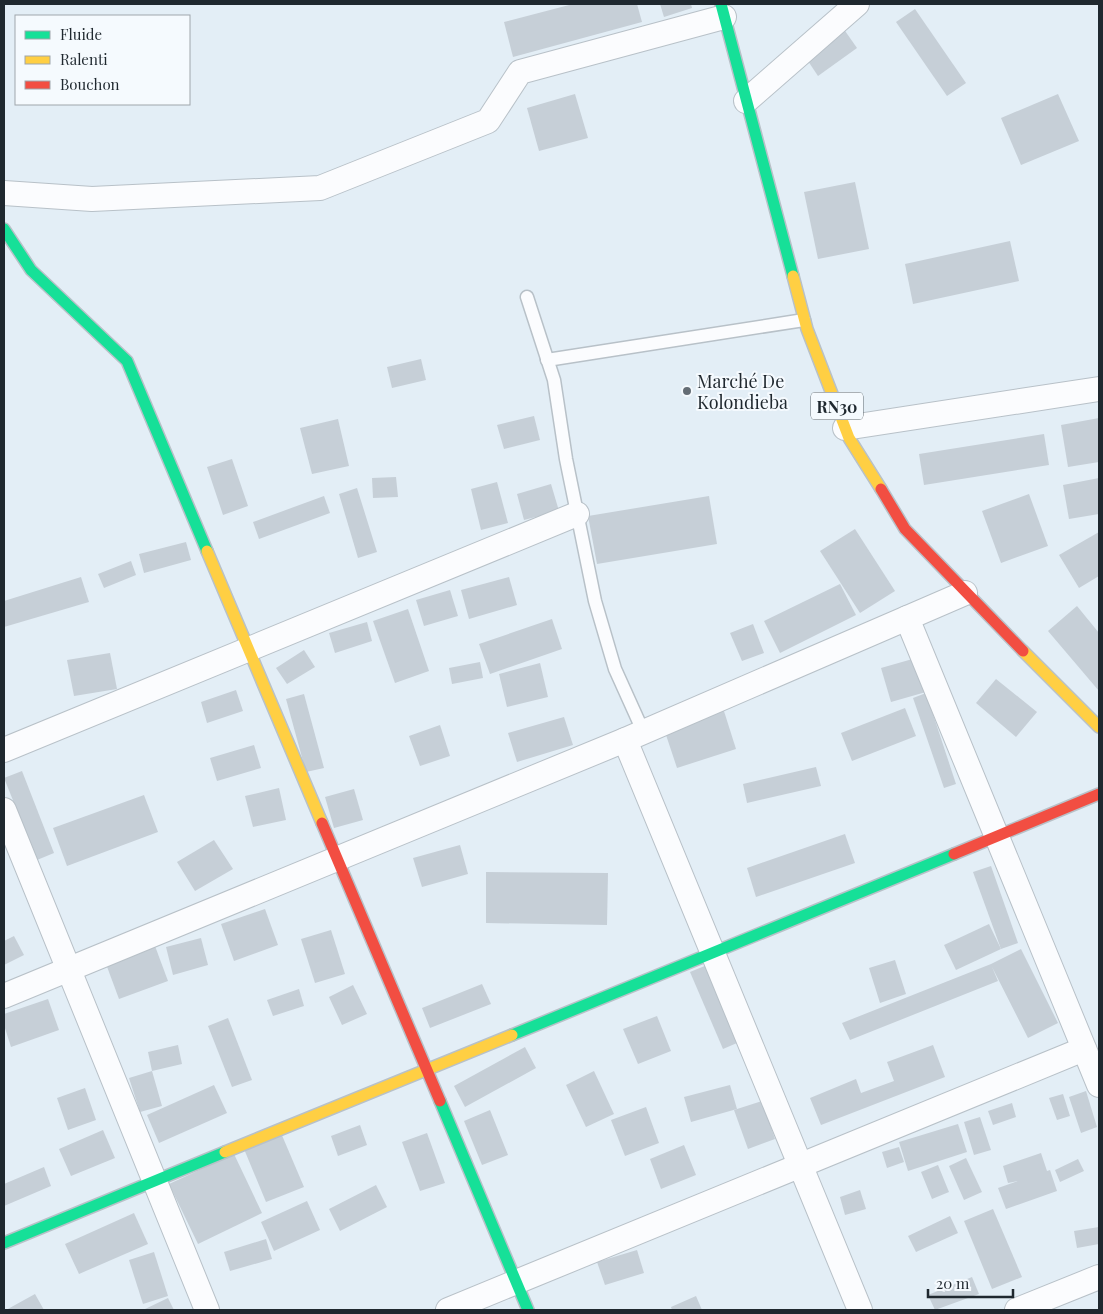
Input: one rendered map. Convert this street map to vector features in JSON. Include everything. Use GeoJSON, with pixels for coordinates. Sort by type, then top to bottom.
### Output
{"type":"FeatureCollection","features":[{"type":"Feature","properties":{"kind":"street"},"geometry":{"type":"LineString","coordinates":[[746,101],[857,4]]}},
{"type":"Feature","properties":{"kind":"street"},"geometry":{"type":"LineString","coordinates":[[4,193],[92,199],[320,188],[488,121],[520,72],[723,10]]}},
{"type":"Feature","properties":{"kind":"street","name":"RN30"},"geometry":{"type":"LineString","coordinates":[[723,10],[804,320],[849,438],[906,529],[965,593],[1099,727]]}},
{"type":"Feature","properties":{"kind":"street"},"geometry":{"type":"LineString","coordinates":[[4,229],[30,270],[127,360],[528,1310]]}},
{"type":"Feature","properties":{"kind":"street"},"geometry":{"type":"LineString","coordinates":[[845,428],[1099,390]]}},
{"type":"Feature","properties":{"kind":"street"},"geometry":{"type":"LineString","coordinates":[[4,750],[577,514]]}},
{"type":"Feature","properties":{"kind":"street"},"geometry":{"type":"LineString","coordinates":[[4,996],[634,735],[965,593]]}},
{"type":"Feature","properties":{"kind":"street"},"geometry":{"type":"LineString","coordinates":[[907,618],[1099,1085]]}},
{"type":"Feature","properties":{"kind":"street"},"geometry":{"type":"LineString","coordinates":[[634,735],[713,952],[860,1310]]}},
{"type":"Feature","properties":{"kind":"street"},"geometry":{"type":"LineString","coordinates":[[4,1243],[1099,794]]}},
{"type":"Feature","properties":{"kind":"street"},"geometry":{"type":"LineString","coordinates":[[4,810],[207,1310]]}},
{"type":"Feature","properties":{"kind":"street"},"geometry":{"type":"LineString","coordinates":[[448,1310],[1084,1049]]}},
{"type":"Feature","properties":{"kind":"street"},"geometry":{"type":"LineString","coordinates":[[1017,1310],[1099,1277]]}},
{"type":"Feature","properties":{"kind":"lane"},"geometry":{"type":"LineString","coordinates":[[527,297],[554,380],[566,459],[595,601],[634,735]]}},
{"type":"Feature","properties":{"kind":"lane"},"geometry":{"type":"LineString","coordinates":[[547,360],[804,320]]}},
{"type":"Feature","properties":{"kind":"building"},"geometry":{"type":"Polygon","coordinates":[[[573,4],[637,4],[642,22],[513,57],[504,22],[573,4]]]}},
{"type":"Feature","properties":{"kind":"building"},"geometry":{"type":"Polygon","coordinates":[[[660,4],[691,4],[692,8],[664,17],[660,4]]]}},
{"type":"Feature","properties":{"kind":"building"},"geometry":{"type":"Polygon","coordinates":[[[915,9],[966,83],[947,96],[896,22],[915,9]]]}},
{"type":"Feature","properties":{"kind":"building"},"geometry":{"type":"Polygon","coordinates":[[[843,28],[857,48],[818,76],[804,55],[843,28]]]}},
{"type":"Feature","properties":{"kind":"building"},"geometry":{"type":"Polygon","coordinates":[[[575,94],[588,138],[539,151],[527,108],[575,94]]]}},
{"type":"Feature","properties":{"kind":"building"},"geometry":{"type":"Polygon","coordinates":[[[1058,94],[1079,141],[1021,165],[1001,118],[1058,94]]]}},
{"type":"Feature","properties":{"kind":"building"},"geometry":{"type":"Polygon","coordinates":[[[855,182],[869,249],[818,259],[804,192],[855,182]]]}},
{"type":"Feature","properties":{"kind":"building"},"geometry":{"type":"Polygon","coordinates":[[[1010,241],[1019,281],[913,304],[905,264],[1010,241]]]}},
{"type":"Feature","properties":{"kind":"building"},"geometry":{"type":"Polygon","coordinates":[[[421,359],[426,380],[392,388],[387,367],[421,359]]]}},
{"type":"Feature","properties":{"kind":"building"},"geometry":{"type":"Polygon","coordinates":[[[534,416],[540,440],[504,449],[497,425],[534,416]]]}},
{"type":"Feature","properties":{"kind":"building"},"geometry":{"type":"Polygon","coordinates":[[[1099,418],[1099,462],[1068,467],[1061,425],[1099,418]]]}},
{"type":"Feature","properties":{"kind":"building"},"geometry":{"type":"Polygon","coordinates":[[[338,419],[349,466],[312,474],[300,428],[338,419]]]}},
{"type":"Feature","properties":{"kind":"building"},"geometry":{"type":"Polygon","coordinates":[[[1044,434],[1049,465],[924,485],[919,454],[1044,434]]]}},
{"type":"Feature","properties":{"kind":"building"},"geometry":{"type":"Polygon","coordinates":[[[232,459],[248,506],[223,515],[207,467],[232,459]]]}},
{"type":"Feature","properties":{"kind":"building"},"geometry":{"type":"Polygon","coordinates":[[[396,477],[398,497],[373,498],[372,478],[396,477]]]}},
{"type":"Feature","properties":{"kind":"building"},"geometry":{"type":"Polygon","coordinates":[[[1099,478],[1099,514],[1069,519],[1063,485],[1099,478]]]}},
{"type":"Feature","properties":{"kind":"building"},"geometry":{"type":"Polygon","coordinates":[[[497,482],[508,523],[481,530],[471,489],[497,482]]]}},
{"type":"Feature","properties":{"kind":"building"},"geometry":{"type":"Polygon","coordinates":[[[551,484],[559,511],[524,520],[517,494],[551,484]]]}},
{"type":"Feature","properties":{"kind":"building"},"geometry":{"type":"Polygon","coordinates":[[[357,488],[377,552],[358,558],[339,494],[357,488]]]}},
{"type":"Feature","properties":{"kind":"building"},"geometry":{"type":"Polygon","coordinates":[[[1029,494],[1048,546],[1001,563],[982,511],[1029,494]]]}},
{"type":"Feature","properties":{"kind":"building"},"geometry":{"type":"Polygon","coordinates":[[[324,496],[330,513],[259,539],[253,522],[324,496]]]}},
{"type":"Feature","properties":{"kind":"building"},"geometry":{"type":"Polygon","coordinates":[[[709,496],[717,544],[597,564],[588,516],[709,496]]]}},
{"type":"Feature","properties":{"kind":"building"},"geometry":{"type":"Polygon","coordinates":[[[855,529],[895,591],[860,613],[820,551],[855,529]]]}},
{"type":"Feature","properties":{"kind":"building"},"geometry":{"type":"Polygon","coordinates":[[[1099,532],[1099,576],[1079,588],[1059,555],[1099,532]]]}},
{"type":"Feature","properties":{"kind":"building"},"geometry":{"type":"Polygon","coordinates":[[[186,542],[191,560],[144,573],[139,554],[186,542]]]}},
{"type":"Feature","properties":{"kind":"building"},"geometry":{"type":"Polygon","coordinates":[[[131,561],[136,575],[104,588],[98,574],[131,561]]]}},
{"type":"Feature","properties":{"kind":"building"},"geometry":{"type":"Polygon","coordinates":[[[81,577],[89,602],[4,627],[4,601],[81,577]]]}},
{"type":"Feature","properties":{"kind":"building"},"geometry":{"type":"Polygon","coordinates":[[[509,577],[517,605],[469,619],[461,590],[509,577]]]}},
{"type":"Feature","properties":{"kind":"building"},"geometry":{"type":"Polygon","coordinates":[[[840,584],[856,615],[780,653],[764,621],[840,584]]]}},
{"type":"Feature","properties":{"kind":"building"},"geometry":{"type":"Polygon","coordinates":[[[450,590],[458,616],[424,626],[416,600],[450,590]]]}},
{"type":"Feature","properties":{"kind":"building"},"geometry":{"type":"Polygon","coordinates":[[[1077,606],[1099,633],[1099,691],[1048,631],[1077,606]]]}},
{"type":"Feature","properties":{"kind":"building"},"geometry":{"type":"Polygon","coordinates":[[[408,609],[429,671],[395,683],[373,621],[408,609]]]}},
{"type":"Feature","properties":{"kind":"building"},"geometry":{"type":"Polygon","coordinates":[[[552,619],[562,649],[490,674],[479,644],[552,619]]]}},
{"type":"Feature","properties":{"kind":"building"},"geometry":{"type":"Polygon","coordinates":[[[367,622],[372,641],[335,653],[329,633],[367,622]]]}},
{"type":"Feature","properties":{"kind":"building"},"geometry":{"type":"Polygon","coordinates":[[[753,624],[764,653],[742,661],[730,633],[753,624]]]}},
{"type":"Feature","properties":{"kind":"building"},"geometry":{"type":"Polygon","coordinates":[[[304,650],[315,667],[287,684],[276,668],[304,650]]]}},
{"type":"Feature","properties":{"kind":"building"},"geometry":{"type":"Polygon","coordinates":[[[110,653],[117,689],[74,696],[67,660],[110,653]]]}},
{"type":"Feature","properties":{"kind":"building"},"geometry":{"type":"Polygon","coordinates":[[[916,658],[926,692],[891,702],[881,668],[916,658]]]}},
{"type":"Feature","properties":{"kind":"building"},"geometry":{"type":"Polygon","coordinates":[[[480,662],[483,678],[452,684],[449,668],[480,662]]]}},
{"type":"Feature","properties":{"kind":"building"},"geometry":{"type":"Polygon","coordinates":[[[540,663],[548,697],[507,707],[499,674],[540,663]]]}},
{"type":"Feature","properties":{"kind":"building"},"geometry":{"type":"Polygon","coordinates":[[[996,679],[1037,712],[1016,737],[976,703],[996,679]]]}},
{"type":"Feature","properties":{"kind":"building"},"geometry":{"type":"Polygon","coordinates":[[[236,690],[243,711],[207,723],[201,702],[236,690]]]}},
{"type":"Feature","properties":{"kind":"building"},"geometry":{"type":"Polygon","coordinates":[[[926,693],[956,784],[944,788],[913,698],[926,693]]]}},
{"type":"Feature","properties":{"kind":"building"},"geometry":{"type":"Polygon","coordinates":[[[304,694],[324,768],[306,772],[286,699],[304,694]]]}},
{"type":"Feature","properties":{"kind":"building"},"geometry":{"type":"Polygon","coordinates":[[[723,708],[736,749],[677,768],[663,726],[723,708]]]}},
{"type":"Feature","properties":{"kind":"building"},"geometry":{"type":"Polygon","coordinates":[[[905,708],[916,736],[852,761],[841,733],[905,708]]]}},
{"type":"Feature","properties":{"kind":"building"},"geometry":{"type":"Polygon","coordinates":[[[564,717],[573,745],[517,762],[508,733],[564,717]]]}},
{"type":"Feature","properties":{"kind":"building"},"geometry":{"type":"Polygon","coordinates":[[[440,725],[450,756],[420,766],[409,736],[440,725]]]}},
{"type":"Feature","properties":{"kind":"building"},"geometry":{"type":"Polygon","coordinates":[[[254,745],[261,768],[217,781],[210,758],[254,745]]]}},
{"type":"Feature","properties":{"kind":"building"},"geometry":{"type":"Polygon","coordinates":[[[816,767],[821,786],[747,803],[743,784],[816,767]]]}},
{"type":"Feature","properties":{"kind":"building"},"geometry":{"type":"Polygon","coordinates":[[[22,771],[54,853],[37,860],[4,778],[22,771]]]}},
{"type":"Feature","properties":{"kind":"building"},"geometry":{"type":"Polygon","coordinates":[[[279,788],[286,820],[253,827],[245,796],[279,788]]]}},
{"type":"Feature","properties":{"kind":"building"},"geometry":{"type":"Polygon","coordinates":[[[354,789],[363,820],[334,828],[325,797],[354,789]]]}},
{"type":"Feature","properties":{"kind":"building"},"geometry":{"type":"Polygon","coordinates":[[[144,795],[158,832],[67,866],[53,828],[144,795]]]}},
{"type":"Feature","properties":{"kind":"building"},"geometry":{"type":"Polygon","coordinates":[[[845,834],[855,863],[756,897],[747,868],[845,834]]]}},
{"type":"Feature","properties":{"kind":"building"},"geometry":{"type":"Polygon","coordinates":[[[214,840],[233,869],[195,891],[177,862],[214,840]]]}},
{"type":"Feature","properties":{"kind":"building"},"geometry":{"type":"Polygon","coordinates":[[[460,845],[468,874],[422,887],[413,858],[460,845]]]}},
{"type":"Feature","properties":{"kind":"building"},"geometry":{"type":"Polygon","coordinates":[[[991,866],[1018,943],[1001,949],[973,872],[991,866]]]}},
{"type":"Feature","properties":{"kind":"building"},"geometry":{"type":"Polygon","coordinates":[[[486,872],[608,873],[607,925],[486,923],[486,872]]]}},
{"type":"Feature","properties":{"kind":"building"},"geometry":{"type":"Polygon","coordinates":[[[265,909],[278,945],[234,961],[221,924],[265,909]]]}},
{"type":"Feature","properties":{"kind":"building"},"geometry":{"type":"Polygon","coordinates":[[[989,924],[1001,949],[956,970],[944,945],[989,924]]]}},
{"type":"Feature","properties":{"kind":"building"},"geometry":{"type":"Polygon","coordinates":[[[331,930],[345,974],[315,983],[301,939],[331,930]]]}},
{"type":"Feature","properties":{"kind":"building"},"geometry":{"type":"Polygon","coordinates":[[[14,936],[24,955],[4,965],[4,941],[14,936]]]}},
{"type":"Feature","properties":{"kind":"building"},"geometry":{"type":"Polygon","coordinates":[[[201,938],[208,965],[173,975],[166,947],[201,938]]]}},
{"type":"Feature","properties":{"kind":"building"},"geometry":{"type":"Polygon","coordinates":[[[155,946],[168,981],[119,999],[106,964],[155,946]]]}},
{"type":"Feature","properties":{"kind":"building"},"geometry":{"type":"Polygon","coordinates":[[[1021,949],[1058,1023],[1028,1038],[992,967],[998,981],[850,1040],[842,1023],[991,964],[1021,949]]]}},
{"type":"Feature","properties":{"kind":"building"},"geometry":{"type":"Polygon","coordinates":[[[895,960],[906,994],[880,1003],[869,968],[895,960]]]}},
{"type":"Feature","properties":{"kind":"building"},"geometry":{"type":"Polygon","coordinates":[[[712,963],[744,1040],[723,1049],[690,972],[712,963]]]}},
{"type":"Feature","properties":{"kind":"building"},"geometry":{"type":"Polygon","coordinates":[[[482,984],[491,1004],[430,1028],[422,1008],[482,984]]]}},
{"type":"Feature","properties":{"kind":"building"},"geometry":{"type":"Polygon","coordinates":[[[353,985],[367,1014],[342,1025],[329,997],[353,985]]]}},
{"type":"Feature","properties":{"kind":"building"},"geometry":{"type":"Polygon","coordinates":[[[299,989],[304,1006],[273,1016],[267,1000],[299,989]]]}},
{"type":"Feature","properties":{"kind":"building"},"geometry":{"type":"Polygon","coordinates":[[[48,999],[59,1030],[11,1047],[4,1025],[4,1014],[48,999]]]}},
{"type":"Feature","properties":{"kind":"building"},"geometry":{"type":"Polygon","coordinates":[[[657,1016],[671,1051],[638,1064],[623,1029],[657,1016]]]}},
{"type":"Feature","properties":{"kind":"building"},"geometry":{"type":"Polygon","coordinates":[[[228,1018],[252,1080],[232,1087],[208,1026],[228,1018]]]}},
{"type":"Feature","properties":{"kind":"building"},"geometry":{"type":"Polygon","coordinates":[[[178,1045],[182,1064],[152,1071],[148,1052],[178,1045]]]}},
{"type":"Feature","properties":{"kind":"building"},"geometry":{"type":"Polygon","coordinates":[[[933,1045],[945,1077],[821,1125],[810,1098],[856,1079],[861,1093],[894,1081],[887,1062],[933,1045]]]}},
{"type":"Feature","properties":{"kind":"building"},"geometry":{"type":"Polygon","coordinates":[[[525,1047],[536,1068],[465,1107],[454,1086],[525,1047]]]}},
{"type":"Feature","properties":{"kind":"building"},"geometry":{"type":"Polygon","coordinates":[[[152,1071],[162,1106],[140,1112],[129,1078],[152,1071]]]}},
{"type":"Feature","properties":{"kind":"building"},"geometry":{"type":"Polygon","coordinates":[[[594,1071],[614,1114],[586,1127],[566,1085],[594,1071]]]}},
{"type":"Feature","properties":{"kind":"building"},"geometry":{"type":"Polygon","coordinates":[[[214,1085],[227,1113],[159,1143],[147,1115],[214,1085]]]}},
{"type":"Feature","properties":{"kind":"building"},"geometry":{"type":"Polygon","coordinates":[[[730,1085],[737,1109],[691,1122],[684,1097],[730,1085]]]}},
{"type":"Feature","properties":{"kind":"building"},"geometry":{"type":"Polygon","coordinates":[[[85,1088],[96,1120],[68,1130],[57,1098],[85,1088]]]}},
{"type":"Feature","properties":{"kind":"building"},"geometry":{"type":"Polygon","coordinates":[[[1086,1091],[1097,1127],[1081,1133],[1069,1097],[1086,1091]]]}},
{"type":"Feature","properties":{"kind":"building"},"geometry":{"type":"Polygon","coordinates":[[[1063,1094],[1070,1116],[1057,1120],[1049,1098],[1063,1094]]]}},
{"type":"Feature","properties":{"kind":"building"},"geometry":{"type":"Polygon","coordinates":[[[762,1101],[775,1139],[748,1149],[734,1110],[762,1101]]]}},
{"type":"Feature","properties":{"kind":"building"},"geometry":{"type":"Polygon","coordinates":[[[1012,1103],[1016,1117],[993,1125],[988,1111],[1012,1103]]]}},
{"type":"Feature","properties":{"kind":"building"},"geometry":{"type":"Polygon","coordinates":[[[646,1107],[659,1143],[625,1156],[611,1120],[646,1107]]]}},
{"type":"Feature","properties":{"kind":"building"},"geometry":{"type":"Polygon","coordinates":[[[490,1110],[508,1155],[482,1165],[464,1121],[490,1110]]]}},
{"type":"Feature","properties":{"kind":"building"},"geometry":{"type":"Polygon","coordinates":[[[980,1117],[991,1150],[974,1155],[964,1122],[980,1117]]]}},
{"type":"Feature","properties":{"kind":"building"},"geometry":{"type":"Polygon","coordinates":[[[958,1124],[967,1152],[908,1171],[899,1142],[958,1124]]]}},
{"type":"Feature","properties":{"kind":"building"},"geometry":{"type":"Polygon","coordinates":[[[360,1125],[367,1145],[338,1156],[331,1136],[360,1125]]]}},
{"type":"Feature","properties":{"kind":"building"},"geometry":{"type":"Polygon","coordinates":[[[103,1130],[115,1158],[71,1176],[59,1149],[103,1130]]]}},
{"type":"Feature","properties":{"kind":"building"},"geometry":{"type":"Polygon","coordinates":[[[281,1133],[304,1187],[266,1202],[244,1149],[281,1133]]]}},
{"type":"Feature","properties":{"kind":"building"},"geometry":{"type":"Polygon","coordinates":[[[427,1133],[445,1183],[420,1191],[402,1142],[427,1133]]]}},
{"type":"Feature","properties":{"kind":"building"},"geometry":{"type":"Polygon","coordinates":[[[684,1145],[696,1175],[661,1189],[650,1159],[684,1145]]]}},
{"type":"Feature","properties":{"kind":"building"},"geometry":{"type":"Polygon","coordinates":[[[899,1147],[904,1162],[887,1168],[882,1152],[899,1147]]]}},
{"type":"Feature","properties":{"kind":"building"},"geometry":{"type":"Polygon","coordinates":[[[1041,1153],[1047,1171],[1050,1170],[1057,1191],[1006,1209],[998,1188],[1018,1181],[1008,1183],[1003,1166],[1041,1153]]]}},
{"type":"Feature","properties":{"kind":"building"},"geometry":{"type":"Polygon","coordinates":[[[234,1154],[262,1213],[198,1244],[169,1184],[234,1154]]]}},
{"type":"Feature","properties":{"kind":"building"},"geometry":{"type":"Polygon","coordinates":[[[966,1158],[982,1192],[964,1200],[949,1166],[966,1158]]]}},
{"type":"Feature","properties":{"kind":"building"},"geometry":{"type":"Polygon","coordinates":[[[1078,1159],[1084,1171],[1060,1182],[1055,1170],[1078,1159]]]}},
{"type":"Feature","properties":{"kind":"building"},"geometry":{"type":"Polygon","coordinates":[[[938,1165],[949,1192],[932,1199],[921,1172],[938,1165]]]}},
{"type":"Feature","properties":{"kind":"building"},"geometry":{"type":"Polygon","coordinates":[[[44,1167],[51,1186],[4,1206],[4,1184],[44,1167]]]}},
{"type":"Feature","properties":{"kind":"building"},"geometry":{"type":"Polygon","coordinates":[[[376,1185],[387,1207],[340,1231],[329,1209],[376,1185]]]}},
{"type":"Feature","properties":{"kind":"building"},"geometry":{"type":"Polygon","coordinates":[[[860,1190],[866,1209],[845,1215],[840,1197],[860,1190]]]}},
{"type":"Feature","properties":{"kind":"building"},"geometry":{"type":"Polygon","coordinates":[[[307,1201],[320,1230],[274,1251],[261,1222],[307,1201]]]}},
{"type":"Feature","properties":{"kind":"building"},"geometry":{"type":"Polygon","coordinates":[[[993,1209],[1022,1277],[992,1289],[964,1221],[993,1209]]]}},
{"type":"Feature","properties":{"kind":"building"},"geometry":{"type":"Polygon","coordinates":[[[134,1213],[148,1244],[79,1274],[65,1244],[134,1213]]]}},
{"type":"Feature","properties":{"kind":"building"},"geometry":{"type":"Polygon","coordinates":[[[950,1216],[958,1233],[916,1252],[908,1236],[950,1216]]]}},
{"type":"Feature","properties":{"kind":"building"},"geometry":{"type":"Polygon","coordinates":[[[1099,1227],[1099,1244],[1077,1248],[1074,1231],[1099,1227]]]}},
{"type":"Feature","properties":{"kind":"building"},"geometry":{"type":"Polygon","coordinates":[[[266,1239],[272,1259],[230,1271],[224,1252],[266,1239]]]}},
{"type":"Feature","properties":{"kind":"building"},"geometry":{"type":"Polygon","coordinates":[[[637,1250],[644,1273],[605,1285],[597,1262],[637,1250]]]}},
{"type":"Feature","properties":{"kind":"building"},"geometry":{"type":"Polygon","coordinates":[[[154,1252],[168,1296],[143,1304],[129,1260],[154,1252]]]}},
{"type":"Feature","properties":{"kind":"building"},"geometry":{"type":"Polygon","coordinates":[[[972,1277],[979,1294],[935,1310],[928,1295],[972,1277]]]}},
{"type":"Feature","properties":{"kind":"building"},"geometry":{"type":"Polygon","coordinates":[[[35,1294],[44,1310],[6,1310],[35,1294]]]}},
{"type":"Feature","properties":{"kind":"building"},"geometry":{"type":"Polygon","coordinates":[[[696,1296],[702,1310],[672,1310],[671,1307],[696,1296]]]}},
{"type":"Feature","properties":{"kind":"building"},"geometry":{"type":"Polygon","coordinates":[[[168,1298],[174,1310],[143,1310],[168,1298]]]}},
{"type":"Feature","properties":{"kind":"traffic: fast"},"geometry":{"type":"LineString","coordinates":[[721,4],[793,276]]}},
{"type":"Feature","properties":{"kind":"traffic: fast"},"geometry":{"type":"LineString","coordinates":[[4,229],[31,270],[127,361],[207,551]]}},
{"type":"Feature","properties":{"kind":"traffic: fast"},"geometry":{"type":"LineString","coordinates":[[512,1035],[954,854]]}},
{"type":"Feature","properties":{"kind":"traffic: fast"},"geometry":{"type":"LineString","coordinates":[[440,1101],[528,1310]]}},
{"type":"Feature","properties":{"kind":"traffic: fast"},"geometry":{"type":"LineString","coordinates":[[4,1243],[225,1152]]}},
{"type":"Feature","properties":{"kind":"traffic: slow"},"geometry":{"type":"LineString","coordinates":[[793,276],[807,329],[849,438],[881,489]]}},
{"type":"Feature","properties":{"kind":"traffic: slow"},"geometry":{"type":"LineString","coordinates":[[207,551],[322,823]]}},
{"type":"Feature","properties":{"kind":"traffic: slow"},"geometry":{"type":"LineString","coordinates":[[1023,651],[1099,727]]}},
{"type":"Feature","properties":{"kind":"traffic: slow"},"geometry":{"type":"LineString","coordinates":[[225,1152],[512,1035]]}},
{"type":"Feature","properties":{"kind":"traffic: jam"},"geometry":{"type":"LineString","coordinates":[[881,489],[905,529],[1023,651]]}},
{"type":"Feature","properties":{"kind":"traffic: jam"},"geometry":{"type":"LineString","coordinates":[[954,854],[1099,794]]}},
{"type":"Feature","properties":{"kind":"traffic: jam"},"geometry":{"type":"LineString","coordinates":[[322,823],[440,1101]]}},
{"type":"Feature","properties":{"kind":"place","name":"Marché De Kolondieba"},"geometry":{"type":"Point","coordinates":[687,391]}}]}
